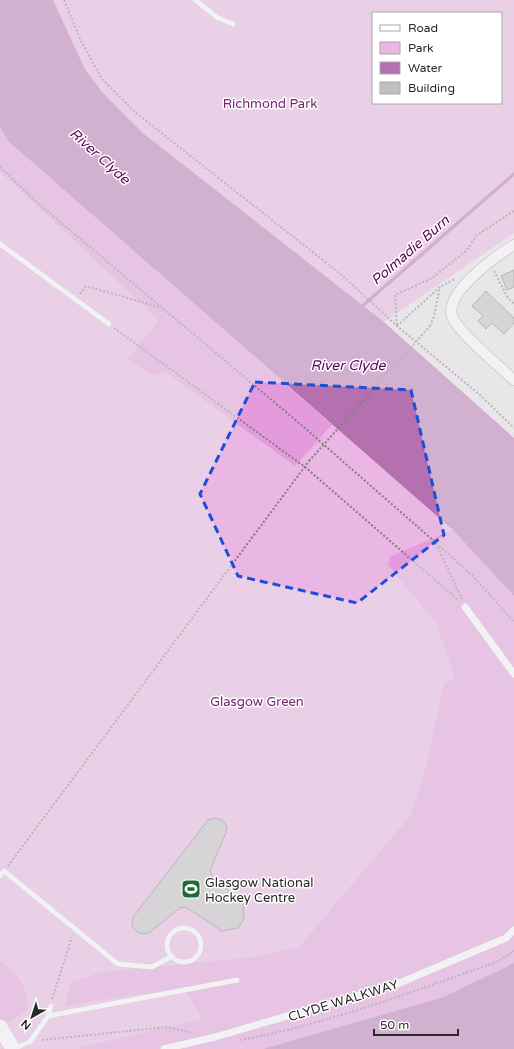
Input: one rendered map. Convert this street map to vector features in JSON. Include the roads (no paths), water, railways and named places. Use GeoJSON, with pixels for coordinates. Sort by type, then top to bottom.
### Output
{"type":"FeatureCollection","features":[{"type":"Feature","properties":{"kind":"main road"},"geometry":{"type":"LineString","coordinates":[[0,1027],[9,1046]]}},
{"type":"Feature","properties":{"kind":"street"},"geometry":{"type":"LineString","coordinates":[[514,245],[489,262],[471,279],[452,303],[452,316],[460,328],[514,380]]}},
{"type":"Feature","properties":{"kind":"street"},"geometry":{"type":"LineString","coordinates":[[466,607],[514,674]]}},
{"type":"Feature","properties":{"kind":"street","name":"CLYDE WALKWAY"},"geometry":{"type":"LineString","coordinates":[[164,1049],[215,1038],[398,984],[506,938],[514,930]]}},
{"type":"Feature","properties":{"kind":"lane"},"geometry":{"type":"LineString","coordinates":[[196,0],[218,18],[233,24]]}},
{"type":"Feature","properties":{"kind":"lane"},"geometry":{"type":"LineString","coordinates":[[0,244],[109,324]]}},
{"type":"Feature","properties":{"kind":"lane"},"geometry":{"type":"LineString","coordinates":[[0,876],[4,871],[118,964],[152,967],[172,956]]}},
{"type":"Feature","properties":{"kind":"lane"},"geometry":{"type":"LineString","coordinates":[[189,928],[198,935],[201,946],[197,956],[193,959],[182,961],[172,956],[168,946],[170,936],[174,932],[178,929],[189,928]]}},
{"type":"Feature","properties":{"kind":"lane"},"geometry":{"type":"LineString","coordinates":[[48,1016],[237,980]]}},
{"type":"Feature","properties":{"kind":"lane"},"geometry":{"type":"LineString","coordinates":[[9,1046],[30,1042],[48,1016],[51,1006]]}},
{"type":"Feature","properties":{"kind":"water","name":"River Clyde"},"geometry":{"type":"Polygon","coordinates":[[[0,0],[53,0],[85,69],[103,93],[143,133],[384,322],[514,438],[514,596],[453,530],[8,141],[0,126],[0,0]]]}},
{"type":"Feature","properties":{"kind":"water"},"geometry":{"type":"Polygon","coordinates":[[[514,963],[514,1049],[263,1049],[443,997],[514,963]]]}},
{"type":"Feature","properties":{"kind":"waterway","name":"Polmadie Burn"},"geometry":{"type":"LineString","coordinates":[[360,308],[514,174]]}},
{"type":"Feature","properties":{"kind":"place","name":"Glasgow National Hockey Centre"},"geometry":{"type":"Point","coordinates":[191,889]}},
{"type":"Feature","properties":{"kind":"park label","name":"Richmond Park"},"geometry":{"type":"Point","coordinates":[270,103]}},
{"type":"Feature","properties":{"kind":"park label","name":"Glasgow Green"},"geometry":{"type":"Point","coordinates":[257,701]}}]}
